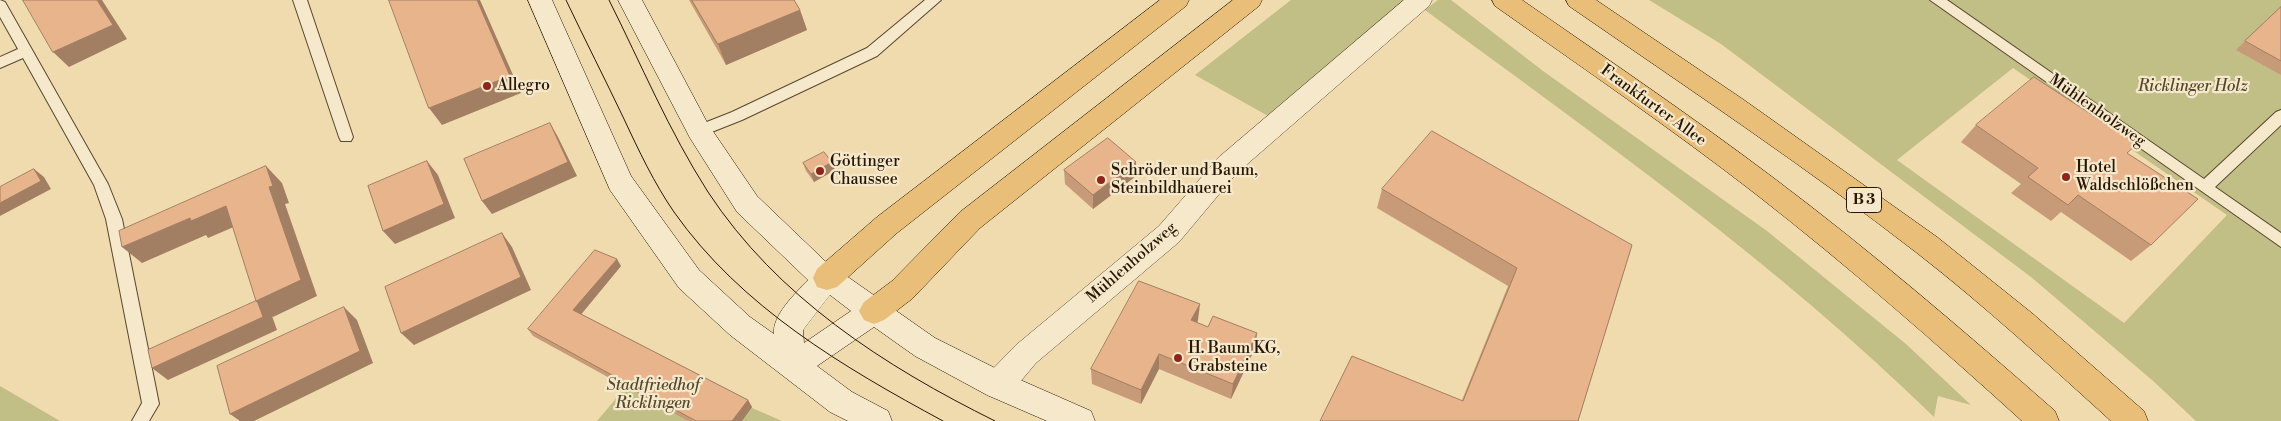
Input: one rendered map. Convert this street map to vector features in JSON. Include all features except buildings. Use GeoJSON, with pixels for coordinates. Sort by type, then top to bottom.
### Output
{"type":"FeatureCollection","features":[{"type":"Feature","properties":{"kind":"main road"},"geometry":{"type":"LineString","coordinates":[[827,278],[895,219],[1177,0]]}},
{"type":"Feature","properties":{"kind":"main road"},"geometry":{"type":"LineString","coordinates":[[874,311],[902,290],[970,220],[1250,0]]}},
{"type":"Feature","properties":{"kind":"main road","name":"Frankfurter Allee"},"geometry":{"type":"LineString","coordinates":[[1504,0],[1668,115],[1800,214],[1957,342],[2044,421]]}},
{"type":"Feature","properties":{"kind":"main road","name":"B 3"},"geometry":{"type":"LineString","coordinates":[[1578,0],[1720,96],[1926,245],[2023,323],[2133,421]]}},
{"type":"Feature","properties":{"kind":"street"},"geometry":{"type":"LineString","coordinates":[[540,0],[620,182],[657,237],[689,279],[740,326],[792,366],[841,402],[877,421]]}},
{"type":"Feature","properties":{"kind":"street"},"geometry":{"type":"LineString","coordinates":[[631,0],[698,131],[748,204],[827,278],[925,347],[998,385],[1080,421]]}},
{"type":"Feature","properties":{"kind":"street","name":"Mühlenholzweg"},"geometry":{"type":"LineString","coordinates":[[998,385],[1026,354],[1169,234],[1228,165],[1420,0]]}},
{"type":"Feature","properties":{"kind":"street"},"geometry":{"type":"LineString","coordinates":[[792,366],[788,328],[806,302],[827,278]]}},
{"type":"Feature","properties":{"kind":"street"},"geometry":{"type":"LineString","coordinates":[[792,366],[874,311]]}},
{"type":"Feature","properties":{"kind":"lane"},"geometry":{"type":"LineString","coordinates":[[300,0],[346,137]]}},
{"type":"Feature","properties":{"kind":"lane"},"geometry":{"type":"LineString","coordinates":[[698,131],[737,116],[872,52],[934,0]]}},
{"type":"Feature","properties":{"kind":"lane","name":"Mühlenholzweg"},"geometry":{"type":"LineString","coordinates":[[1937,0],[2281,241]]}},
{"type":"Feature","properties":{"kind":"lane"},"geometry":{"type":"LineString","coordinates":[[0,5],[101,184],[114,220],[151,404],[140,421]]}},
{"type":"Feature","properties":{"kind":"lane"},"geometry":{"type":"LineString","coordinates":[[0,63],[26,51]]}},
{"type":"Feature","properties":{"kind":"lane"},"geometry":{"type":"LineString","coordinates":[[2205,187],[2281,116]]}},
{"type":"Feature","properties":{"kind":"green space"},"geometry":{"type":"Polygon","coordinates":[[[1291,0],[1404,0],[1270,117],[1195,75],[1291,0]]]}},
{"type":"Feature","properties":{"kind":"green space"},"geometry":{"type":"Polygon","coordinates":[[[1438,0],[1451,0],[1543,71],[1767,231],[1906,344],[1971,405],[1938,396],[1934,417],[1875,361],[1751,255],[1622,155],[1425,10],[1438,0]]]}},
{"type":"Feature","properties":{"kind":"green space","name":"Ricklinger Holz"},"geometry":{"type":"Polygon","coordinates":[[[1649,0],[2281,0],[2281,421],[2196,421],[2152,380],[2031,277],[1721,44],[1649,0]],[[2013,68],[1897,160],[2124,323],[2227,215],[2013,68]]]}},
{"type":"Feature","properties":{"kind":"green space","name":"Stadtfriedhof Ricklingen"},"geometry":{"type":"Polygon","coordinates":[[[647,362],[782,421],[597,421],[647,362]]]}},
{"type":"Feature","properties":{"kind":"green space"},"geometry":{"type":"Polygon","coordinates":[[[0,386],[60,421],[0,421],[0,386]]]}},
{"type":"Feature","properties":{"kind":"tram line"},"geometry":{"type":"LineString","coordinates":[[566,0],[653,178],[674,212],[701,246],[730,277],[762,306],[796,332],[868,379],[943,421]]}},
{"type":"Feature","properties":{"kind":"tram line"},"geometry":{"type":"LineString","coordinates":[[609,0],[668,121],[694,169],[708,192],[736,230],[766,264],[800,296],[874,352],[913,377],[995,421]]}},
{"type":"Feature","properties":{"kind":"place","name":"Allegro"},"geometry":{"type":"Point","coordinates":[487,86]}},
{"type":"Feature","properties":{"kind":"place","name":"Göttinger Chaussee"},"geometry":{"type":"Point","coordinates":[820,171]}},
{"type":"Feature","properties":{"kind":"place","name":"Hotel Waldschlößchen"},"geometry":{"type":"Point","coordinates":[2066,177]}},
{"type":"Feature","properties":{"kind":"place","name":"Schröder und Baum, Steinbildhauerei"},"geometry":{"type":"Point","coordinates":[1101,180]}},
{"type":"Feature","properties":{"kind":"place","name":"H. Baum KG, Grabsteine"},"geometry":{"type":"Point","coordinates":[1178,358]}}]}
